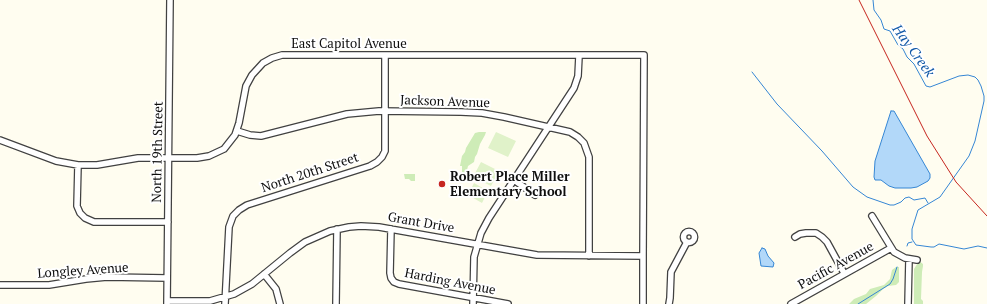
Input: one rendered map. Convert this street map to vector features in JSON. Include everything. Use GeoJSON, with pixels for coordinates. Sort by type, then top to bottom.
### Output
{"type":"FeatureCollection","features":[{"type":"Feature","properties":{"kind":"street","name":"North 19th Street"},"geometry":{"type":"LineString","coordinates":[[167,303],[170,3]]}},
{"type":"Feature","properties":{"kind":"street","name":"East Capitol Avenue"},"geometry":{"type":"LineString","coordinates":[[0,140],[56,161],[78,165],[97,165],[138,158],[197,158],[213,155],[227,146],[237,131],[247,82],[255,71],[268,60],[287,55],[644,56],[643,256]]}},
{"type":"Feature","properties":{"kind":"street","name":"North 20th Street"},"geometry":{"type":"LineString","coordinates":[[225,301],[229,227],[236,212],[247,205],[362,168],[377,162],[382,157],[385,151],[385,55]]}},
{"type":"Feature","properties":{"kind":"street"},"geometry":{"type":"LineString","coordinates":[[473,301],[474,262],[477,244],[485,224],[576,84],[579,72],[579,56]]}},
{"type":"Feature","properties":{"kind":"street","name":"Jackson Avenue"},"geometry":{"type":"LineString","coordinates":[[237,131],[254,136],[264,136],[347,114],[385,111],[482,113],[504,116],[570,132],[578,136],[584,143],[589,157],[589,256]]}},
{"type":"Feature","properties":{"kind":"street"},"geometry":{"type":"LineString","coordinates":[[78,165],[78,206],[80,213],[85,218],[94,222],[168,222]]}},
{"type":"Feature","properties":{"kind":"street"},"geometry":{"type":"LineString","coordinates":[[514,180],[535,194]]}},
{"type":"Feature","properties":{"kind":"street"},"geometry":{"type":"LineString","coordinates":[[872,216],[891,248],[897,254],[909,259],[917,260]]}},
{"type":"Feature","properties":{"kind":"street","name":"Grant Drive"},"geometry":{"type":"LineString","coordinates":[[167,303],[225,301],[244,290],[300,245],[317,236],[337,229],[355,226],[390,229],[537,255],[643,256]]}},
{"type":"Feature","properties":{"kind":"street"},"geometry":{"type":"LineString","coordinates":[[336,304],[337,229]]}},
{"type":"Feature","properties":{"kind":"street","name":"Harding Avenue"},"geometry":{"type":"LineString","coordinates":[[390,229],[390,273],[394,282],[473,301],[508,304]]}},
{"type":"Feature","properties":{"kind":"street"},"geometry":{"type":"LineString","coordinates":[[795,237],[806,232],[816,233],[822,236],[827,242],[844,273]]}},
{"type":"Feature","properties":{"kind":"street"},"geometry":{"type":"LineString","coordinates":[[668,304],[670,298],[671,272],[687,242]]}},
{"type":"Feature","properties":{"kind":"street","name":"Pacific Avenue"},"geometry":{"type":"LineString","coordinates":[[791,304],[891,248]]}},
{"type":"Feature","properties":{"kind":"street"},"geometry":{"type":"LineString","coordinates":[[643,256],[643,304]]}},
{"type":"Feature","properties":{"kind":"street"},"geometry":{"type":"LineString","coordinates":[[908,304],[909,259]]}},
{"type":"Feature","properties":{"kind":"street"},"geometry":{"type":"LineString","coordinates":[[264,274],[276,289],[280,304]]}},
{"type":"Feature","properties":{"kind":"street","name":"Longley Avenue"},"geometry":{"type":"LineString","coordinates":[[0,285],[49,285],[86,279],[107,278],[167,278]]}},
{"type":"Feature","properties":{"kind":"street"},"geometry":{"type":"LineString","coordinates":[[802,298],[806,304]]}},
{"type":"Feature","properties":{"kind":"green space"},"geometry":{"type":"Polygon","coordinates":[[[486,132],[474,162],[468,166],[466,174],[462,175],[462,166],[460,166],[462,156],[475,133],[486,132]]]}},
{"type":"Feature","properties":{"kind":"green space"},"geometry":{"type":"Polygon","coordinates":[[[496,132],[516,141],[508,157],[488,148],[496,132]]]}},
{"type":"Feature","properties":{"kind":"green space"},"geometry":{"type":"Polygon","coordinates":[[[481,162],[499,171],[491,186],[473,177],[481,162]]]}},
{"type":"Feature","properties":{"kind":"green space"},"geometry":{"type":"Polygon","coordinates":[[[404,174],[415,174],[415,181],[405,179],[404,174]]]}},
{"type":"Feature","properties":{"kind":"green space"},"geometry":{"type":"Polygon","coordinates":[[[474,183],[488,191],[482,203],[468,195],[474,183]]]}},
{"type":"Feature","properties":{"kind":"green space"},"geometry":{"type":"Polygon","coordinates":[[[919,261],[923,264],[921,299],[923,304],[914,304],[914,269],[919,261]]]}},
{"type":"Feature","properties":{"kind":"green space"},"geometry":{"type":"Polygon","coordinates":[[[899,267],[899,282],[896,285],[888,286],[883,289],[866,304],[849,304],[854,299],[866,294],[870,289],[884,285],[890,279],[892,270],[899,267]]]}},
{"type":"Feature","properties":{"kind":"water"},"geometry":{"type":"Polygon","coordinates":[[[891,111],[894,111],[930,174],[928,181],[917,187],[895,188],[889,186],[881,180],[875,180],[875,161],[891,111]]]}},
{"type":"Feature","properties":{"kind":"water"},"geometry":{"type":"Polygon","coordinates":[[[762,248],[765,249],[768,256],[774,263],[773,267],[761,266],[759,253],[762,248]]]}},
{"type":"Feature","properties":{"kind":"waterway","name":"Hay Creek"},"geometry":{"type":"LineString","coordinates":[[873,0],[874,10],[881,20],[884,29],[890,31],[898,45],[903,49],[907,57],[914,64],[926,86],[930,87],[959,76],[968,75],[975,77],[978,80],[984,96],[975,141],[969,156],[940,197],[918,210],[912,229],[912,239],[916,245],[931,247],[939,244],[964,249],[978,246],[987,248]]}},
{"type":"Feature","properties":{"kind":"waterway"},"geometry":{"type":"LineString","coordinates":[[752,72],[777,104],[822,151],[853,187],[867,197],[890,205],[894,205],[909,197],[914,200],[925,198],[928,203]]}},
{"type":"Feature","properties":{"kind":"waterway"},"geometry":{"type":"LineString","coordinates":[[907,246],[908,243],[912,242]]}},
{"type":"Feature","properties":{"kind":"waterway"},"geometry":{"type":"LineString","coordinates":[[858,304],[890,284],[897,267]]}},
{"type":"Feature","properties":{"kind":"railway"},"geometry":{"type":"LineString","coordinates":[[859,0],[927,136],[956,182],[987,216]]}},
{"type":"Feature","properties":{"kind":"place","name":"Robert Place Miller Elementary School"},"geometry":{"type":"Point","coordinates":[442,184]}}]}
